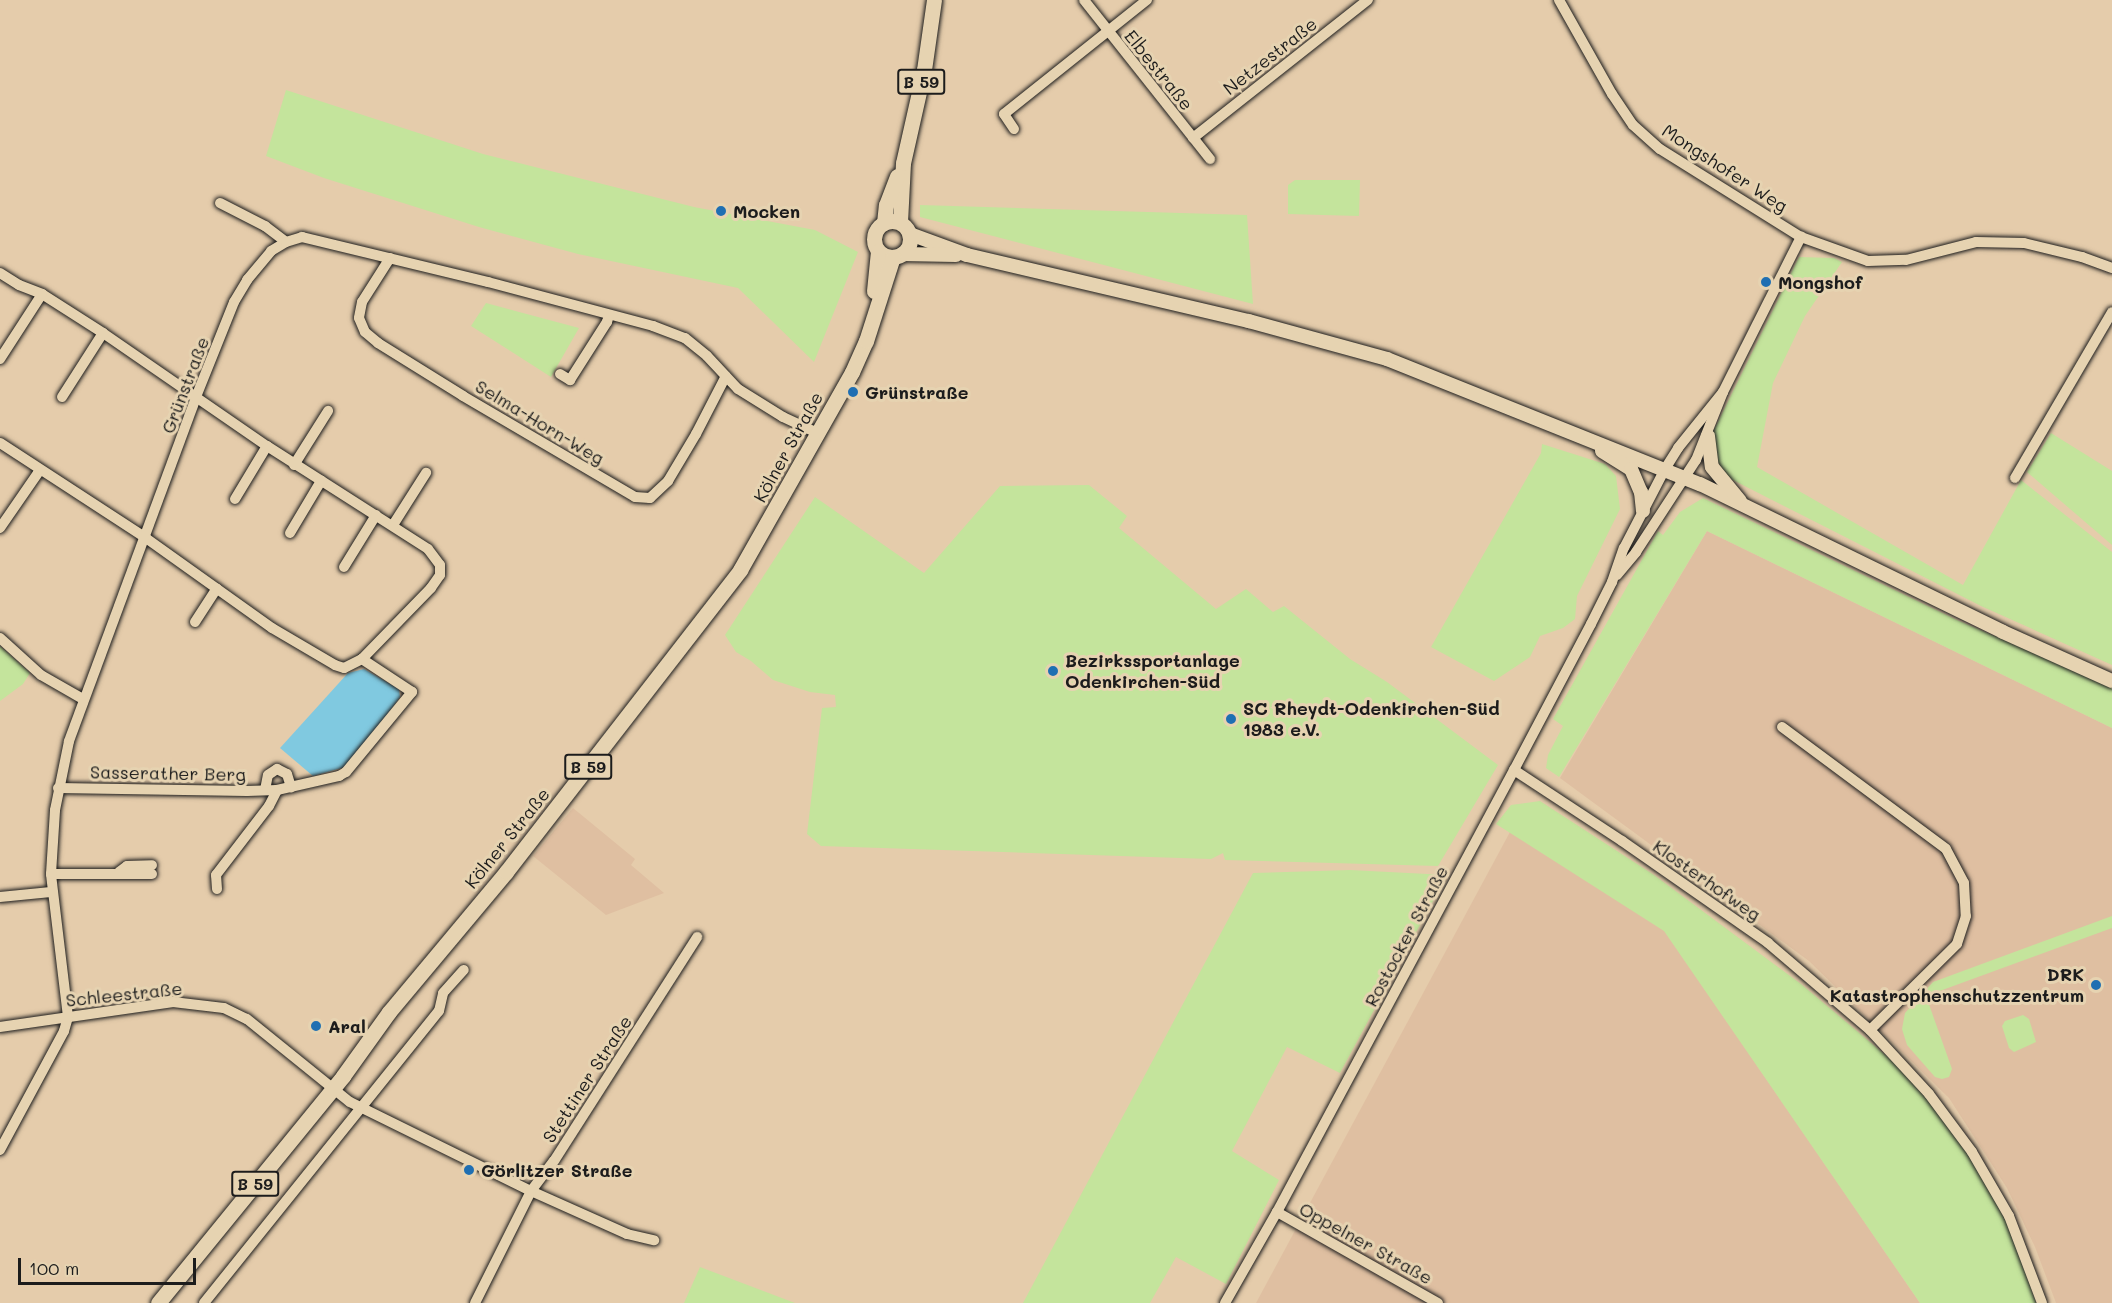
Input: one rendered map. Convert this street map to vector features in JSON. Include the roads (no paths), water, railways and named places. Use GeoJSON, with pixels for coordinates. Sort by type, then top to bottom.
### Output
{"type":"FeatureCollection","features":[{"type":"Feature","properties":{"kind":"main road","name":"Kölner Straße"},"geometry":{"type":"LineString","coordinates":[[866,341],[878,250],[875,236],[884,222],[886,206],[903,163],[924,70],[934,0]]}},
{"type":"Feature","properties":{"kind":"main road","name":"Kölner Straße"},"geometry":{"type":"LineString","coordinates":[[158,1303],[331,1090],[389,1012],[506,872],[740,570],[819,434],[866,341],[898,255],[909,245],[905,228],[903,163]]}},
{"type":"Feature","properties":{"kind":"main road"},"geometry":{"type":"LineString","coordinates":[[884,222],[905,228],[967,255],[1249,321],[1375,356],[1533,416],[1686,478],[2003,632],[2112,681]]}},
{"type":"Feature","properties":{"kind":"main road"},"geometry":{"type":"LineString","coordinates":[[878,250],[898,255],[967,255]]}},
{"type":"Feature","properties":{"kind":"main road"},"geometry":{"type":"LineString","coordinates":[[1533,416],[1609,454],[1631,469],[1641,492],[1643,511]]}},
{"type":"Feature","properties":{"kind":"main road"},"geometry":{"type":"LineString","coordinates":[[1708,436],[1712,467],[1744,505]]}},
{"type":"Feature","properties":{"kind":"street","name":"Elbestraße"},"geometry":{"type":"LineString","coordinates":[[1084,0],[1210,159]]}},
{"type":"Feature","properties":{"kind":"street"},"geometry":{"type":"LineString","coordinates":[[1014,129],[1004,114],[1147,0]]}},
{"type":"Feature","properties":{"kind":"street","name":"Netzestraße"},"geometry":{"type":"LineString","coordinates":[[1193,138],[1368,0]]}},
{"type":"Feature","properties":{"kind":"street","name":"Mongshofer Weg"},"geometry":{"type":"LineString","coordinates":[[1559,0],[1612,94],[1633,125],[1660,149],[1802,237]]}},
{"type":"Feature","properties":{"kind":"street"},"geometry":{"type":"LineString","coordinates":[[220,203],[265,226],[286,242],[302,237],[390,258],[609,315],[685,338],[738,389],[783,417],[819,434]]}},
{"type":"Feature","properties":{"kind":"street"},"geometry":{"type":"LineString","coordinates":[[1723,392],[1802,237],[1868,261],[1905,260],[1976,242],[2024,243],[2082,257],[2112,268]]}},
{"type":"Feature","properties":{"kind":"street","name":"Grünstraße"},"geometry":{"type":"LineString","coordinates":[[68,1017],[51,892],[52,832],[58,788],[83,699],[234,302],[260,262],[286,242]]}},
{"type":"Feature","properties":{"kind":"street","name":"Selma-Horn-Weg"},"geometry":{"type":"LineString","coordinates":[[390,258],[362,302],[359,318],[365,332],[378,343],[463,396],[635,497],[650,498],[668,481],[726,376]]}},
{"type":"Feature","properties":{"kind":"street"},"geometry":{"type":"LineString","coordinates":[[0,273],[19,285],[42,294],[103,333],[294,465],[393,525],[436,557],[440,565],[440,575],[431,588],[362,659],[344,668],[324,661],[272,628],[146,538],[0,443]]}},
{"type":"Feature","properties":{"kind":"street"},"geometry":{"type":"LineString","coordinates":[[0,359],[42,294]]}},
{"type":"Feature","properties":{"kind":"street"},"geometry":{"type":"LineString","coordinates":[[2015,477],[2112,312]]}},
{"type":"Feature","properties":{"kind":"street"},"geometry":{"type":"LineString","coordinates":[[560,374],[570,380],[608,322],[609,315]]}},
{"type":"Feature","properties":{"kind":"street"},"geometry":{"type":"LineString","coordinates":[[62,397],[103,333]]}},
{"type":"Feature","properties":{"kind":"street","name":"Rostocker Straße"},"geometry":{"type":"LineString","coordinates":[[1225,1303],[1277,1212],[1612,582],[1686,478],[1708,436],[1723,392]]}},
{"type":"Feature","properties":{"kind":"street","name":"Rostocker Straße"},"geometry":{"type":"LineString","coordinates":[[1612,582],[1624,548],[1665,469],[1678,448],[1723,392]]}},
{"type":"Feature","properties":{"kind":"street"},"geometry":{"type":"LineString","coordinates":[[294,465],[328,411]]}},
{"type":"Feature","properties":{"kind":"street"},"geometry":{"type":"LineString","coordinates":[[235,499],[267,446]]}},
{"type":"Feature","properties":{"kind":"street"},"geometry":{"type":"LineString","coordinates":[[0,528],[40,470]]}},
{"type":"Feature","properties":{"kind":"street"},"geometry":{"type":"LineString","coordinates":[[393,525],[426,472]]}},
{"type":"Feature","properties":{"kind":"street"},"geometry":{"type":"LineString","coordinates":[[290,533],[321,482]]}},
{"type":"Feature","properties":{"kind":"street"},"geometry":{"type":"LineString","coordinates":[[344,567],[376,515]]}},
{"type":"Feature","properties":{"kind":"street"},"geometry":{"type":"LineString","coordinates":[[195,622],[217,588]]}},
{"type":"Feature","properties":{"kind":"street"},"geometry":{"type":"LineString","coordinates":[[0,638],[41,675],[83,699]]}},
{"type":"Feature","properties":{"kind":"street","name":"Sasserather Berg"},"geometry":{"type":"LineString","coordinates":[[58,788],[160,792],[277,790],[346,772],[412,693],[362,659]]}},
{"type":"Feature","properties":{"kind":"street"},"geometry":{"type":"LineString","coordinates":[[1782,727],[1946,849],[1964,883],[1966,916],[1957,944],[1870,1030]]}},
{"type":"Feature","properties":{"kind":"street"},"geometry":{"type":"LineString","coordinates":[[265,790],[268,775],[277,769],[287,774],[291,787]]}},
{"type":"Feature","properties":{"kind":"street","name":"Klosterhofweg"},"geometry":{"type":"LineString","coordinates":[[1514,770],[1622,841],[1768,943],[1870,1030],[1929,1094],[1972,1152],[2009,1216],[2042,1303]]}},
{"type":"Feature","properties":{"kind":"street"},"geometry":{"type":"LineString","coordinates":[[217,889],[216,875],[269,806],[277,790]]}},
{"type":"Feature","properties":{"kind":"street"},"geometry":{"type":"LineString","coordinates":[[51,874],[119,872],[125,875],[153,869]]}},
{"type":"Feature","properties":{"kind":"street"},"geometry":{"type":"LineString","coordinates":[[0,897],[51,892]]}},
{"type":"Feature","properties":{"kind":"street","name":"Stettiner Straße"},"geometry":{"type":"LineString","coordinates":[[474,1303],[531,1191],[554,1161],[697,937]]}},
{"type":"Feature","properties":{"kind":"street"},"geometry":{"type":"LineString","coordinates":[[204,1303],[439,1011],[443,993],[464,970]]}},
{"type":"Feature","properties":{"kind":"street","name":"Schleestraße"},"geometry":{"type":"LineString","coordinates":[[0,1027],[173,1002],[224,1008],[247,1019],[331,1090]]}},
{"type":"Feature","properties":{"kind":"street"},"geometry":{"type":"LineString","coordinates":[[0,1150],[64,1031],[68,1017]]}},
{"type":"Feature","properties":{"kind":"street"},"geometry":{"type":"LineString","coordinates":[[331,1090],[361,1108],[531,1191],[627,1234],[654,1240]]}},
{"type":"Feature","properties":{"kind":"street","name":"Oppelner Straße"},"geometry":{"type":"LineString","coordinates":[[1277,1212],[1438,1303]]}},
{"type":"Feature","properties":{"kind":"water"},"geometry":{"type":"Polygon","coordinates":[[[364,669],[399,689],[400,697],[349,766],[313,776],[280,748],[348,673],[364,669]]]}},
{"type":"Feature","properties":{"kind":"place","name":"Mocken"},"geometry":{"type":"Point","coordinates":[721,211]}},
{"type":"Feature","properties":{"kind":"place","name":"Mongshof"},"geometry":{"type":"Point","coordinates":[1766,282]}},
{"type":"Feature","properties":{"kind":"place","name":"Grünstraße"},"geometry":{"type":"Point","coordinates":[853,392]}},
{"type":"Feature","properties":{"kind":"place","name":"Bezirkssportanlage Odenkirchen-Süd"},"geometry":{"type":"Point","coordinates":[1053,671]}},
{"type":"Feature","properties":{"kind":"place","name":"SC Rheydt-Odenkirchen-Süd 1983 e.V."},"geometry":{"type":"Point","coordinates":[1231,719]}},
{"type":"Feature","properties":{"kind":"place","name":"DRK Katastrophenschutzzentrum"},"geometry":{"type":"Point","coordinates":[2096,985]}},
{"type":"Feature","properties":{"kind":"place","name":"Aral"},"geometry":{"type":"Point","coordinates":[316,1026]}},
{"type":"Feature","properties":{"kind":"place","name":"Görlitzer Straße"},"geometry":{"type":"Point","coordinates":[469,1170]}}]}
